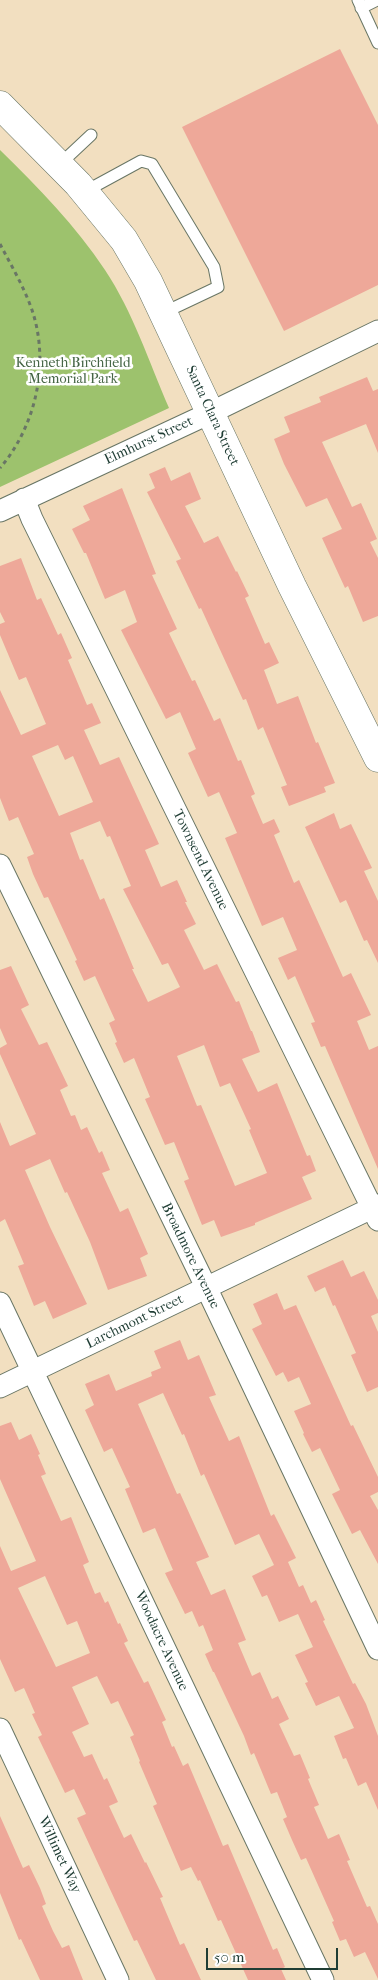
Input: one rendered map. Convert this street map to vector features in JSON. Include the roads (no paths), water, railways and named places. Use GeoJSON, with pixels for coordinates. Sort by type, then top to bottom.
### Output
{"type":"FeatureCollection","features":[{"type":"Feature","properties":{"kind":"main road","name":"Santa Clara Street"},"geometry":{"type":"LineString","coordinates":[[0,104],[84,192],[124,240],[148,281],[292,586],[378,758]]}},
{"type":"Feature","properties":{"kind":"street","name":"Elmhurst Street"},"geometry":{"type":"LineString","coordinates":[[0,510],[210,413],[378,331]]}},
{"type":"Feature","properties":{"kind":"street","name":"Townsend Avenue"},"geometry":{"type":"LineString","coordinates":[[24,499],[32,519],[376,1211]]}},
{"type":"Feature","properties":{"kind":"street","name":"Broadmore Avenue"},"geometry":{"type":"LineString","coordinates":[[0,865],[206,1287],[378,1649]]}},
{"type":"Feature","properties":{"kind":"street","name":"Larchmont Street"},"geometry":{"type":"LineString","coordinates":[[0,1387],[206,1287],[376,1211]]}},
{"type":"Feature","properties":{"kind":"street","name":"Woodacre Avenue"},"geometry":{"type":"LineString","coordinates":[[0,1302],[323,1980]]}},
{"type":"Feature","properties":{"kind":"street","name":"Willimet Way"},"geometry":{"type":"LineString","coordinates":[[0,1729],[118,1980]]}},
{"type":"Feature","properties":{"kind":"lane"},"geometry":{"type":"LineString","coordinates":[[377,0],[360,4],[378,43]]}},
{"type":"Feature","properties":{"kind":"lane"},"geometry":{"type":"LineString","coordinates":[[59,165],[91,135]]}},
{"type":"Feature","properties":{"kind":"lane"},"geometry":{"type":"LineString","coordinates":[[84,192],[142,161],[152,164],[214,267],[218,288],[163,313]]}},
{"type":"Feature","properties":{"kind":"park label","name":"Kenneth Birchfield Memorial Park"},"geometry":{"type":"Point","coordinates":[73,372]}}]}
